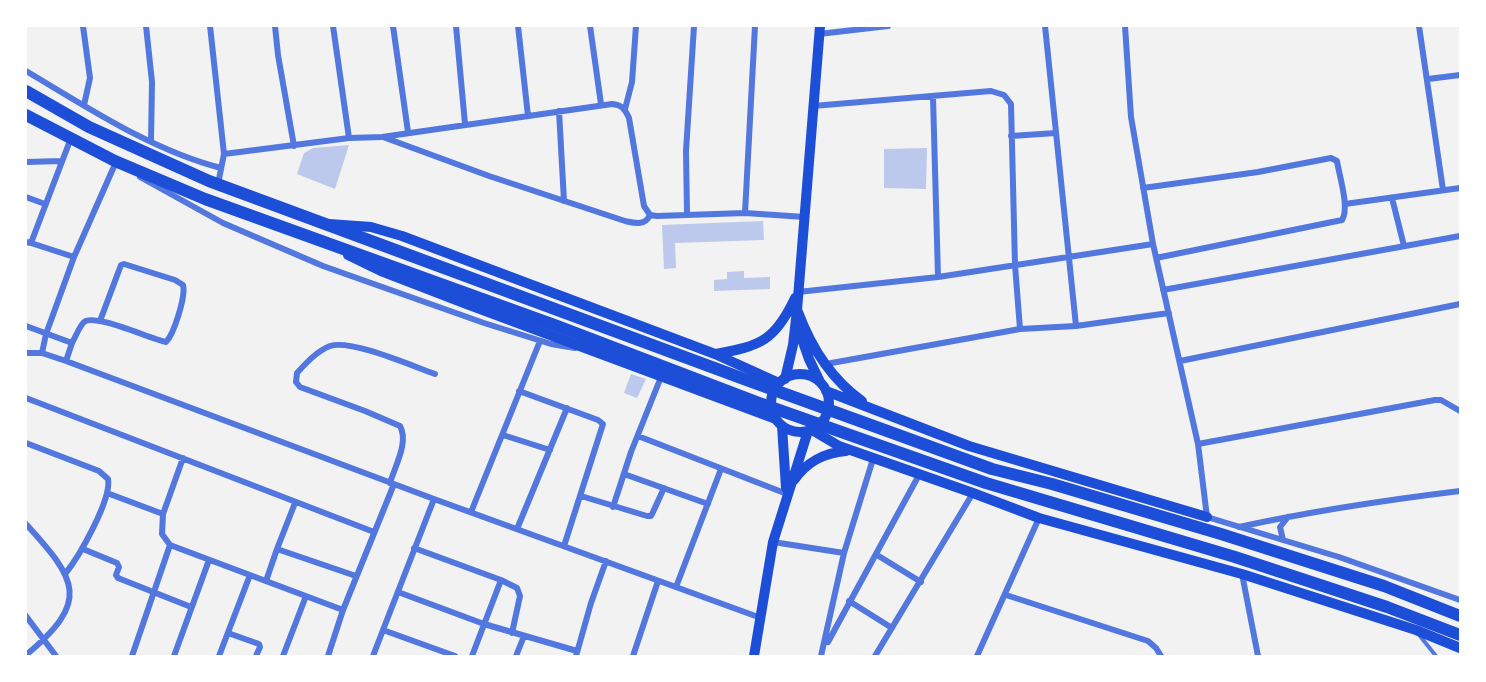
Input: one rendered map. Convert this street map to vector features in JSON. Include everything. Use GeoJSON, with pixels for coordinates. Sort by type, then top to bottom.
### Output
{"type":"FeatureCollection","features":[{"type":"Feature","properties":{"kind":"highway"},"geometry":{"type":"LineString","coordinates":[[26,91],[89,127],[218,184],[744,379],[992,469],[1073,490],[1304,560],[1384,586],[1461,616]]}},
{"type":"Feature","properties":{"kind":"highway"},"geometry":{"type":"LineString","coordinates":[[26,115],[115,161],[206,199],[557,326],[739,395],[963,475],[1308,580],[1461,635]]}},
{"type":"Feature","properties":{"kind":"main road"},"geometry":{"type":"LineString","coordinates":[[787,494],[779,422],[771,400],[772,394],[782,381],[798,310],[820,30]]}},
{"type":"Feature","properties":{"kind":"main road"},"geometry":{"type":"LineString","coordinates":[[324,224],[355,225],[402,236],[782,381],[792,376],[807,375],[823,386],[874,409],[969,446],[1207,518]]}},
{"type":"Feature","properties":{"kind":"main road"},"geometry":{"type":"LineString","coordinates":[[335,247],[375,268],[779,422],[794,432],[810,431],[849,450],[1039,518],[1242,574],[1416,630],[1461,648]]}},
{"type":"Feature","properties":{"kind":"main road"},"geometry":{"type":"LineString","coordinates":[[716,354],[747,348],[769,337],[784,321],[798,292]]}},
{"type":"Feature","properties":{"kind":"main road"},"geometry":{"type":"LineString","coordinates":[[798,310],[805,329],[825,364],[856,397],[874,409]]}},
{"type":"Feature","properties":{"kind":"main road"},"geometry":{"type":"LineString","coordinates":[[754,657],[773,542],[787,494],[810,431],[826,416],[829,404],[796,322]]}},
{"type":"Feature","properties":{"kind":"main road"},"geometry":{"type":"LineString","coordinates":[[787,494],[792,482],[811,462],[822,456],[849,450]]}},
{"type":"Feature","properties":{"kind":"street"},"geometry":{"type":"LineString","coordinates":[[83,26],[90,78],[84,105]]}},
{"type":"Feature","properties":{"kind":"street"},"geometry":{"type":"LineString","coordinates":[[146,26],[152,82],[151,141]]}},
{"type":"Feature","properties":{"kind":"street"},"geometry":{"type":"LineString","coordinates":[[210,26],[224,154],[218,184]]}},
{"type":"Feature","properties":{"kind":"street"},"geometry":{"type":"LineString","coordinates":[[275,26],[294,146]]}},
{"type":"Feature","properties":{"kind":"street"},"geometry":{"type":"LineString","coordinates":[[333,26],[349,138]]}},
{"type":"Feature","properties":{"kind":"street"},"geometry":{"type":"LineString","coordinates":[[393,26],[408,132]]}},
{"type":"Feature","properties":{"kind":"street"},"geometry":{"type":"LineString","coordinates":[[456,26],[465,124]]}},
{"type":"Feature","properties":{"kind":"street"},"geometry":{"type":"LineString","coordinates":[[518,26],[528,116]]}},
{"type":"Feature","properties":{"kind":"street"},"geometry":{"type":"LineString","coordinates":[[590,26],[601,104]]}},
{"type":"Feature","properties":{"kind":"street"},"geometry":{"type":"LineString","coordinates":[[625,110],[633,82],[636,26]]}},
{"type":"Feature","properties":{"kind":"street"},"geometry":{"type":"LineString","coordinates":[[687,214],[686,151],[694,26]]}},
{"type":"Feature","properties":{"kind":"street"},"geometry":{"type":"LineString","coordinates":[[745,213],[755,26]]}},
{"type":"Feature","properties":{"kind":"street"},"geometry":{"type":"LineString","coordinates":[[820,30],[888,26]]}},
{"type":"Feature","properties":{"kind":"street"},"geometry":{"type":"LineString","coordinates":[[1045,26],[1076,326]]}},
{"type":"Feature","properties":{"kind":"street"},"geometry":{"type":"LineString","coordinates":[[1125,26],[1131,117],[1153,244],[1198,444],[1207,518],[1354,561],[1461,600]]}},
{"type":"Feature","properties":{"kind":"street"},"geometry":{"type":"LineString","coordinates":[[1419,26],[1443,190]]}},
{"type":"Feature","properties":{"kind":"street"},"geometry":{"type":"LineString","coordinates":[[26,71],[151,141],[184,156],[221,168]]}},
{"type":"Feature","properties":{"kind":"street"},"geometry":{"type":"LineString","coordinates":[[1428,79],[1461,75]]}},
{"type":"Feature","properties":{"kind":"street"},"geometry":{"type":"LineString","coordinates":[[813,106],[991,91],[1004,95],[1011,104],[1015,265],[1020,329]]}},
{"type":"Feature","properties":{"kind":"street"},"geometry":{"type":"LineString","coordinates":[[933,97],[938,277]]}},
{"type":"Feature","properties":{"kind":"street"},"geometry":{"type":"LineString","coordinates":[[224,154],[349,138],[382,137],[601,104],[619,105],[629,118],[644,206],[650,215]]}},
{"type":"Feature","properties":{"kind":"street"},"geometry":{"type":"LineString","coordinates":[[559,111],[564,201]]}},
{"type":"Feature","properties":{"kind":"street"},"geometry":{"type":"LineString","coordinates":[[1011,136],[1056,133]]}},
{"type":"Feature","properties":{"kind":"street"},"geometry":{"type":"LineString","coordinates":[[382,137],[632,223],[644,222],[650,215],[745,213],[805,217]]}},
{"type":"Feature","properties":{"kind":"street"},"geometry":{"type":"LineString","coordinates":[[71,138],[28,243],[74,257]]}},
{"type":"Feature","properties":{"kind":"street"},"geometry":{"type":"LineString","coordinates":[[1143,188],[1258,172],[1331,158],[1336,161],[1345,204],[1346,213],[1342,220],[1156,258]]}},
{"type":"Feature","properties":{"kind":"street"},"geometry":{"type":"LineString","coordinates":[[26,162],[62,161]]}},
{"type":"Feature","properties":{"kind":"street"},"geometry":{"type":"LineString","coordinates":[[42,353],[46,334],[74,257],[115,161],[195,209],[280,249],[382,289],[540,340],[568,348],[586,348]]}},
{"type":"Feature","properties":{"kind":"street"},"geometry":{"type":"LineString","coordinates":[[1345,204],[1461,188]]}},
{"type":"Feature","properties":{"kind":"street"},"geometry":{"type":"LineString","coordinates":[[26,197],[45,204]]}},
{"type":"Feature","properties":{"kind":"street"},"geometry":{"type":"LineString","coordinates":[[1392,198],[1404,246]]}},
{"type":"Feature","properties":{"kind":"street"},"geometry":{"type":"LineString","coordinates":[[1163,290],[1461,236]]}},
{"type":"Feature","properties":{"kind":"street"},"geometry":{"type":"LineString","coordinates":[[798,292],[938,277],[1153,244]]}},
{"type":"Feature","properties":{"kind":"street"},"geometry":{"type":"LineString","coordinates":[[66,361],[72,343],[86,321],[99,321],[166,342],[171,336],[182,302],[183,285],[175,280],[121,265],[99,321]]}},
{"type":"Feature","properties":{"kind":"street"},"geometry":{"type":"LineString","coordinates":[[1180,361],[1461,304]]}},
{"type":"Feature","properties":{"kind":"street"},"geometry":{"type":"LineString","coordinates":[[825,364],[1020,329],[1076,326],[1169,313]]}},
{"type":"Feature","properties":{"kind":"street"},"geometry":{"type":"LineString","coordinates":[[26,326],[72,343]]}},
{"type":"Feature","properties":{"kind":"street"},"geometry":{"type":"LineString","coordinates":[[471,512],[540,340]]}},
{"type":"Feature","properties":{"kind":"street"},"geometry":{"type":"LineString","coordinates":[[331,656],[343,610],[392,483],[402,448],[403,435],[399,426],[366,411],[300,387],[296,382],[297,373],[323,349],[332,345],[341,345],[365,349],[435,374]]}},
{"type":"Feature","properties":{"kind":"street"},"geometry":{"type":"LineString","coordinates":[[26,353],[42,353],[66,361],[434,499],[761,618]]}},
{"type":"Feature","properties":{"kind":"street"},"geometry":{"type":"LineString","coordinates":[[613,507],[661,377]]}},
{"type":"Feature","properties":{"kind":"street"},"geometry":{"type":"LineString","coordinates":[[519,391],[598,420],[603,424],[564,546]]}},
{"type":"Feature","properties":{"kind":"street"},"geometry":{"type":"LineString","coordinates":[[26,398],[374,532]]}},
{"type":"Feature","properties":{"kind":"street"},"geometry":{"type":"LineString","coordinates":[[1198,444],[1435,400],[1441,400],[1461,411]]}},
{"type":"Feature","properties":{"kind":"street"},"geometry":{"type":"LineString","coordinates":[[517,528],[567,408]]}},
{"type":"Feature","properties":{"kind":"street"},"geometry":{"type":"LineString","coordinates":[[503,435],[550,450]]}},
{"type":"Feature","properties":{"kind":"street"},"geometry":{"type":"LineString","coordinates":[[638,436],[787,494]]}},
{"type":"Feature","properties":{"kind":"street"},"geometry":{"type":"LineString","coordinates":[[26,442],[105,474],[109,483],[107,493],[83,549],[65,574]]}},
{"type":"Feature","properties":{"kind":"street"},"geometry":{"type":"LineString","coordinates":[[183,458],[163,514],[162,534],[170,545],[343,610]]}},
{"type":"Feature","properties":{"kind":"street"},"geometry":{"type":"LineString","coordinates":[[822,654],[844,553],[873,459]]}},
{"type":"Feature","properties":{"kind":"street"},"geometry":{"type":"LineString","coordinates":[[676,587],[722,469]]}},
{"type":"Feature","properties":{"kind":"street"},"geometry":{"type":"LineString","coordinates":[[624,474],[708,504]]}},
{"type":"Feature","properties":{"kind":"street"},"geometry":{"type":"LineString","coordinates":[[822,654],[920,475]]}},
{"type":"Feature","properties":{"kind":"street"},"geometry":{"type":"LineString","coordinates":[[581,496],[651,516],[664,488]]}},
{"type":"Feature","properties":{"kind":"street"},"geometry":{"type":"LineString","coordinates":[[1236,527],[1377,501],[1461,491]]}},
{"type":"Feature","properties":{"kind":"street"},"geometry":{"type":"LineString","coordinates":[[107,493],[163,514]]}},
{"type":"Feature","properties":{"kind":"street"},"geometry":{"type":"LineString","coordinates":[[875,657],[973,493]]}},
{"type":"Feature","properties":{"kind":"street"},"geometry":{"type":"LineString","coordinates":[[373,657],[434,499]]}},
{"type":"Feature","properties":{"kind":"street"},"geometry":{"type":"LineString","coordinates":[[266,581],[295,503]]}},
{"type":"Feature","properties":{"kind":"street"},"geometry":{"type":"LineString","coordinates":[[1283,540],[1280,527],[1290,516]]}},
{"type":"Feature","properties":{"kind":"street"},"geometry":{"type":"LineString","coordinates":[[977,657],[1039,518]]}},
{"type":"Feature","properties":{"kind":"street"},"geometry":{"type":"LineString","coordinates":[[26,525],[50,550],[65,574],[70,593],[67,608],[58,624],[26,655]]}},
{"type":"Feature","properties":{"kind":"street"},"geometry":{"type":"LineString","coordinates":[[773,542],[844,553]]}},
{"type":"Feature","properties":{"kind":"street"},"geometry":{"type":"LineString","coordinates":[[132,657],[170,545]]}},
{"type":"Feature","properties":{"kind":"street"},"geometry":{"type":"LineString","coordinates":[[414,548],[501,580],[520,591],[512,633]]}},
{"type":"Feature","properties":{"kind":"street"},"geometry":{"type":"LineString","coordinates":[[83,549],[117,563],[118,578],[191,607]]}},
{"type":"Feature","properties":{"kind":"street"},"geometry":{"type":"LineString","coordinates":[[277,549],[356,576]]}},
{"type":"Feature","properties":{"kind":"street"},"geometry":{"type":"LineString","coordinates":[[877,555],[921,582]]}},
{"type":"Feature","properties":{"kind":"street"},"geometry":{"type":"LineString","coordinates":[[174,657],[209,560]]}},
{"type":"Feature","properties":{"kind":"street"},"geometry":{"type":"LineString","coordinates":[[398,592],[484,624],[577,654],[591,603],[606,561]]}},
{"type":"Feature","properties":{"kind":"street"},"geometry":{"type":"LineString","coordinates":[[1242,574],[1258,657]]}},
{"type":"Feature","properties":{"kind":"street"},"geometry":{"type":"LineString","coordinates":[[219,657],[250,575]]}},
{"type":"Feature","properties":{"kind":"street"},"geometry":{"type":"LineString","coordinates":[[472,657],[501,580]]}},
{"type":"Feature","properties":{"kind":"street"},"geometry":{"type":"LineString","coordinates":[[633,657],[658,581]]}},
{"type":"Feature","properties":{"kind":"street"},"geometry":{"type":"LineString","coordinates":[[1006,595],[1148,641],[1161,657]]}},
{"type":"Feature","properties":{"kind":"street"},"geometry":{"type":"LineString","coordinates":[[283,657],[306,596]]}},
{"type":"Feature","properties":{"kind":"street"},"geometry":{"type":"LineString","coordinates":[[849,601],[892,628]]}},
{"type":"Feature","properties":{"kind":"street"},"geometry":{"type":"LineString","coordinates":[[26,616],[56,657]]}},
{"type":"Feature","properties":{"kind":"street"},"geometry":{"type":"LineString","coordinates":[[383,630],[435,653],[455,657]]}},
{"type":"Feature","properties":{"kind":"street"},"geometry":{"type":"LineString","coordinates":[[228,633],[259,644],[256,657]]}},
{"type":"Feature","properties":{"kind":"street"},"geometry":{"type":"LineString","coordinates":[[516,657],[524,636]]}},
{"type":"Feature","properties":{"kind":"lane"},"geometry":{"type":"LineString","coordinates":[[1416,630],[1436,657]]}},
{"type":"Feature","properties":{"kind":"building"},"geometry":{"type":"Polygon","coordinates":[[[349,145],[335,189],[297,174],[304,153],[313,148],[349,145]]]}},
{"type":"Feature","properties":{"kind":"building"},"geometry":{"type":"Polygon","coordinates":[[[927,148],[926,189],[884,188],[884,149],[927,148]]]}},
{"type":"Feature","properties":{"kind":"building"},"geometry":{"type":"Polygon","coordinates":[[[763,221],[764,240],[675,243],[676,268],[664,269],[662,225],[763,221]]]}},
{"type":"Feature","properties":{"kind":"building"},"geometry":{"type":"Polygon","coordinates":[[[744,271],[744,278],[770,277],[770,289],[714,291],[714,280],[727,279],[727,272],[744,271]]]}},
{"type":"Feature","properties":{"kind":"building"},"geometry":{"type":"Polygon","coordinates":[[[631,374],[646,379],[637,398],[624,393],[631,374]]]}}]}
